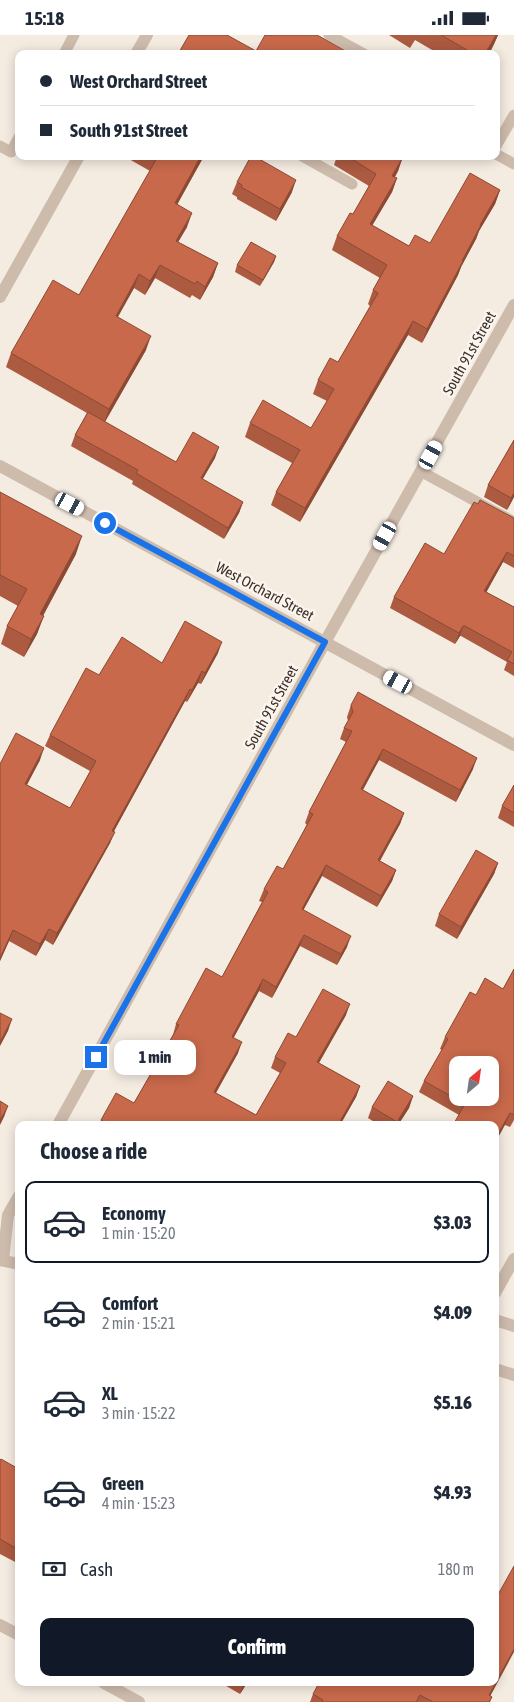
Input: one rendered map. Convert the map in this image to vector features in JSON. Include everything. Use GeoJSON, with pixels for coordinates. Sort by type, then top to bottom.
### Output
{"type":"FeatureCollection","features":[{"type":"Feature","properties":{"kind":"street"},"geometry":{"type":"LineString","coordinates":[[138,50],[147,35]]}},
{"type":"Feature","properties":{"kind":"street"},"geometry":{"type":"LineString","coordinates":[[0,297],[77,160]]}},
{"type":"Feature","properties":{"kind":"street","name":"South 91st Street"},"geometry":{"type":"LineString","coordinates":[[60,1121],[514,305]]}},
{"type":"Feature","properties":{"kind":"street","name":"West Orchard Street"},"geometry":{"type":"LineString","coordinates":[[0,466],[514,745]]}},
{"type":"Feature","properties":{"kind":"street"},"geometry":{"type":"LineString","coordinates":[[15,1204],[9,1216],[2,1260],[15,1263]]}},
{"type":"Feature","properties":{"kind":"street"},"geometry":{"type":"LineString","coordinates":[[499,1286],[514,1259]]}},
{"type":"Feature","properties":{"kind":"street"},"geometry":{"type":"LineString","coordinates":[[499,1321],[514,1326]]}},
{"type":"Feature","properties":{"kind":"street"},"geometry":{"type":"LineString","coordinates":[[499,1370],[514,1375]]}},
{"type":"Feature","properties":{"kind":"street"},"geometry":{"type":"LineString","coordinates":[[0,1625],[15,1633]]}},
{"type":"Feature","properties":{"kind":"street"},"geometry":{"type":"LineString","coordinates":[[123,1687],[139,1702]]}},
{"type":"Feature","properties":{"kind":"lane"},"geometry":{"type":"LineString","coordinates":[[66,50],[74,35]]}},
{"type":"Feature","properties":{"kind":"lane"},"geometry":{"type":"LineString","coordinates":[[328,35],[356,50]]}},
{"type":"Feature","properties":{"kind":"lane"},"geometry":{"type":"LineString","coordinates":[[501,127],[514,115]]}},
{"type":"Feature","properties":{"kind":"lane"},"geometry":{"type":"LineString","coordinates":[[0,146],[11,152],[15,144]]}},
{"type":"Feature","properties":{"kind":"lane"},"geometry":{"type":"LineString","coordinates":[[500,156],[514,164]]}},
{"type":"Feature","properties":{"kind":"lane"},"geometry":{"type":"LineString","coordinates":[[309,160],[352,184]]}},
{"type":"Feature","properties":{"kind":"lane"},"geometry":{"type":"LineString","coordinates":[[422,472],[514,522]]}},
{"type":"Feature","properties":{"kind":"building"},"geometry":{"type":"Polygon","coordinates":[[[189,35],[227,35],[254,50],[180,50],[189,35]]]}},
{"type":"Feature","properties":{"kind":"building"},"geometry":{"type":"Polygon","coordinates":[[[265,35],[317,35],[344,50],[257,50],[265,35]]]}},
{"type":"Feature","properties":{"kind":"building"},"geometry":{"type":"Polygon","coordinates":[[[441,35],[496,35],[487,50],[467,50],[441,35]]]}},
{"type":"Feature","properties":{"kind":"building"},"geometry":{"type":"Polygon","coordinates":[[[156,160],[199,160],[175,203],[192,213],[176,241],[218,263],[205,287],[197,281],[195,284],[160,265],[150,281],[139,274],[116,316],[151,336],[109,409],[11,353],[53,280],[79,295],[156,160]]]}},
{"type":"Feature","properties":{"kind":"building"},"geometry":{"type":"Polygon","coordinates":[[[249,160],[261,160],[296,180],[280,209],[241,187],[242,185],[237,182],[249,160]]]}},
{"type":"Feature","properties":{"kind":"building"},"geometry":{"type":"Polygon","coordinates":[[[353,160],[401,160],[392,176],[397,178],[370,224],[409,246],[415,235],[430,243],[470,173],[500,190],[427,329],[413,321],[305,508],[276,492],[300,450],[250,423],[263,400],[311,428],[334,389],[318,380],[330,358],[338,362],[378,293],[373,290],[387,265],[337,236],[350,213],[353,214],[376,174],[353,160]]]}},
{"type":"Feature","properties":{"kind":"building"},"geometry":{"type":"Polygon","coordinates":[[[251,242],[276,256],[263,280],[237,265],[251,242]]]}},
{"type":"Feature","properties":{"kind":"building"},"geometry":{"type":"Polygon","coordinates":[[[88,412],[176,462],[193,432],[219,447],[201,478],[243,502],[228,528],[136,473],[138,470],[75,435],[88,412]]]}},
{"type":"Feature","properties":{"kind":"building"},"geometry":{"type":"Polygon","coordinates":[[[514,440],[514,493],[511,498],[488,485],[514,440]]]}},
{"type":"Feature","properties":{"kind":"building"},"geometry":{"type":"Polygon","coordinates":[[[0,492],[82,536],[40,614],[44,616],[31,639],[7,626],[27,589],[0,575],[0,492]]]}},
{"type":"Feature","properties":{"kind":"building"},"geometry":{"type":"Polygon","coordinates":[[[480,500],[514,518],[514,556],[507,552],[484,591],[514,607],[514,664],[507,660],[512,652],[465,626],[463,626],[459,633],[394,597],[425,543],[444,554],[474,502],[478,504],[480,500]]]}},
{"type":"Feature","properties":{"kind":"building"},"geometry":{"type":"Polygon","coordinates":[[[185,621],[222,642],[205,673],[202,671],[192,690],[190,689],[112,831],[115,832],[57,933],[49,929],[40,944],[13,930],[0,958],[0,764],[16,733],[44,748],[25,784],[70,808],[96,761],[50,735],[86,668],[99,675],[122,637],[162,663],[185,621]]]}},
{"type":"Feature","properties":{"kind":"building"},"geometry":{"type":"Polygon","coordinates":[[[358,692],[477,758],[460,790],[383,749],[361,789],[404,813],[378,860],[396,870],[381,896],[326,865],[302,909],[351,936],[341,954],[304,935],[276,987],[263,979],[232,1037],[242,1042],[214,1092],[256,1115],[286,1063],[275,1057],[288,1033],[296,1037],[323,989],[350,1004],[317,1062],[360,1086],[340,1121],[102,1121],[101,1120],[116,1093],[134,1103],[179,1025],[176,1024],[206,968],[222,977],[268,892],[264,889],[277,866],[283,869],[313,814],[309,812],[352,731],[344,728],[353,712],[351,705],[358,692]]]}},
{"type":"Feature","properties":{"kind":"building"},"geometry":{"type":"Polygon","coordinates":[[[514,785],[514,813],[502,806],[514,785]]]}},
{"type":"Feature","properties":{"kind":"building"},"geometry":{"type":"Polygon","coordinates":[[[476,850],[498,863],[461,927],[439,914],[476,850]]]}},
{"type":"Feature","properties":{"kind":"building"},"geometry":{"type":"Polygon","coordinates":[[[514,969],[514,1115],[510,1113],[499,1132],[499,1121],[455,1121],[464,1106],[499,1106],[499,1056],[449,1056],[449,1095],[424,1081],[448,1039],[445,1037],[470,992],[476,995],[485,978],[503,989],[514,969]]]}},
{"type":"Feature","properties":{"kind":"building"},"geometry":{"type":"Polygon","coordinates":[[[0,1013],[12,1019],[0,1042],[0,1013]]]}},
{"type":"Feature","properties":{"kind":"building"},"geometry":{"type":"Polygon","coordinates":[[[388,1081],[413,1096],[398,1121],[372,1107],[388,1081]]]}},
{"type":"Feature","properties":{"kind":"building"},"geometry":{"type":"Polygon","coordinates":[[[0,1101],[8,1106],[0,1120],[0,1101]]]}},
{"type":"Feature","properties":{"kind":"building"},"geometry":{"type":"Polygon","coordinates":[[[0,1460],[15,1467],[15,1548],[0,1539],[0,1460]]]}},
{"type":"Feature","properties":{"kind":"building"},"geometry":{"type":"Polygon","coordinates":[[[514,1566],[514,1649],[499,1677],[499,1593],[514,1566]]]}},
{"type":"Feature","properties":{"kind":"building"},"geometry":{"type":"Polygon","coordinates":[[[317,1686],[494,1686],[489,1695],[492,1697],[489,1702],[433,1702],[420,1695],[416,1702],[322,1702],[323,1700],[313,1694],[317,1686]]]}},
{"type":"Feature","properties":{"kind":"route"},"geometry":{"type":"LineString","coordinates":[[96,1057],[325,642],[105,523]]}}]}
